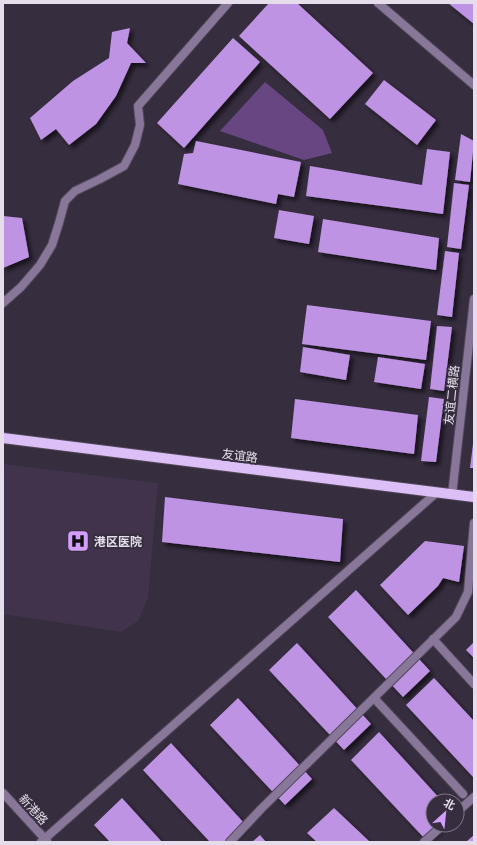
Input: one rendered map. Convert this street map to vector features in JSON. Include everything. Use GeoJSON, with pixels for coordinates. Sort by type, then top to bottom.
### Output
{"type":"FeatureCollection","features":[{"type":"Feature","properties":{"kind":"main road","name":"友谊路"},"geometry":{"type":"LineString","coordinates":[[3,438],[474,497]]}},
{"type":"Feature","properties":{"kind":"street"},"geometry":{"type":"LineString","coordinates":[[3,303],[21,287],[40,265],[52,245],[65,201],[75,190],[124,166],[135,145],[140,125],[138,106],[228,3]]}},
{"type":"Feature","properties":{"kind":"street"},"geometry":{"type":"LineString","coordinates":[[378,3],[474,85]]}},
{"type":"Feature","properties":{"kind":"street","name":"友谊二横路"},"geometry":{"type":"LineString","coordinates":[[452,495],[474,299]]}},
{"type":"Feature","properties":{"kind":"street"},"geometry":{"type":"LineString","coordinates":[[44,841],[436,492]]}},
{"type":"Feature","properties":{"kind":"street"},"geometry":{"type":"LineString","coordinates":[[230,842],[261,809],[456,617],[468,592],[474,523]]}},
{"type":"Feature","properties":{"kind":"street"},"geometry":{"type":"LineString","coordinates":[[433,639],[474,684]]}},
{"type":"Feature","properties":{"kind":"street"},"geometry":{"type":"LineString","coordinates":[[374,698],[462,793]]}},
{"type":"Feature","properties":{"kind":"street","name":"新港路"},"geometry":{"type":"LineString","coordinates":[[3,793],[44,841]]}},
{"type":"Feature","properties":{"kind":"street"},"geometry":{"type":"LineString","coordinates":[[465,805],[474,797]]}},
{"type":"Feature","properties":{"kind":"street"},"geometry":{"type":"LineString","coordinates":[[424,842],[434,833]]}},
{"type":"Feature","properties":{"kind":"shaded area"},"geometry":{"type":"Polygon","coordinates":[[[265,82],[323,130],[332,153],[304,160],[220,131],[265,82]]]}},
{"type":"Feature","properties":{"kind":"shaded area","name":"港区医院"},"geometry":{"type":"Polygon","coordinates":[[[3,464],[158,483],[148,598],[138,621],[121,632],[3,614],[3,464]]]}},
{"type":"Feature","properties":{"kind":"building"},"geometry":{"type":"Polygon","coordinates":[[[269,3],[297,3],[373,73],[330,119],[239,36],[269,3]]]}},
{"type":"Feature","properties":{"kind":"building"},"geometry":{"type":"Polygon","coordinates":[[[448,3],[474,3],[474,24],[448,3]]]}},
{"type":"Feature","properties":{"kind":"building"},"geometry":{"type":"Polygon","coordinates":[[[130,28],[127,43],[146,63],[131,63],[116,96],[96,124],[69,145],[56,129],[41,140],[30,118],[73,81],[109,58],[112,32],[130,28]]]}},
{"type":"Feature","properties":{"kind":"building"},"geometry":{"type":"Polygon","coordinates":[[[233,38],[260,62],[184,148],[157,123],[233,38]]]}},
{"type":"Feature","properties":{"kind":"building"},"geometry":{"type":"Polygon","coordinates":[[[384,80],[436,120],[417,145],[365,104],[384,80]]]}},
{"type":"Feature","properties":{"kind":"building"},"geometry":{"type":"Polygon","coordinates":[[[461,134],[474,141],[470,182],[455,180],[461,134]]]}},
{"type":"Feature","properties":{"kind":"building"},"geometry":{"type":"Polygon","coordinates":[[[196,141],[301,162],[294,197],[278,194],[276,204],[178,184],[184,154],[193,153],[196,141]]]}},
{"type":"Feature","properties":{"kind":"building"},"geometry":{"type":"Polygon","coordinates":[[[427,149],[450,152],[443,214],[306,196],[310,166],[422,185],[427,149]]]}},
{"type":"Feature","properties":{"kind":"building"},"geometry":{"type":"Polygon","coordinates":[[[454,183],[469,185],[461,249],[447,247],[454,183]]]}},
{"type":"Feature","properties":{"kind":"building"},"geometry":{"type":"Polygon","coordinates":[[[279,210],[314,216],[309,244],[274,238],[279,210]]]}},
{"type":"Feature","properties":{"kind":"building"},"geometry":{"type":"Polygon","coordinates":[[[3,216],[22,218],[29,257],[3,268],[3,216]]]}},
{"type":"Feature","properties":{"kind":"building"},"geometry":{"type":"Polygon","coordinates":[[[323,219],[439,238],[436,270],[318,252],[323,219]]]}},
{"type":"Feature","properties":{"kind":"building"},"geometry":{"type":"Polygon","coordinates":[[[445,251],[459,253],[452,317],[437,315],[445,251]]]}},
{"type":"Feature","properties":{"kind":"building"},"geometry":{"type":"Polygon","coordinates":[[[307,305],[431,321],[426,360],[302,344],[307,305]]]}},
{"type":"Feature","properties":{"kind":"building"},"geometry":{"type":"Polygon","coordinates":[[[437,326],[452,327],[444,391],[430,389],[437,326]]]}},
{"type":"Feature","properties":{"kind":"building"},"geometry":{"type":"Polygon","coordinates":[[[303,347],[350,355],[346,380],[300,372],[303,347]]]}},
{"type":"Feature","properties":{"kind":"building"},"geometry":{"type":"Polygon","coordinates":[[[378,357],[425,364],[421,389],[374,382],[378,357]]]}},
{"type":"Feature","properties":{"kind":"building"},"geometry":{"type":"Polygon","coordinates":[[[429,397],[444,399],[436,462],[421,461],[429,397]]]}},
{"type":"Feature","properties":{"kind":"building"},"geometry":{"type":"Polygon","coordinates":[[[295,399],[418,415],[414,454],[291,438],[295,399]]]}},
{"type":"Feature","properties":{"kind":"building"},"geometry":{"type":"Polygon","coordinates":[[[473,444],[474,468],[470,468],[473,444]]]}},
{"type":"Feature","properties":{"kind":"building"},"geometry":{"type":"Polygon","coordinates":[[[165,497],[343,519],[340,562],[162,542],[165,497]]]}},
{"type":"Feature","properties":{"kind":"building"},"geometry":{"type":"Polygon","coordinates":[[[425,541],[464,546],[459,582],[443,578],[438,586],[408,615],[380,585],[425,541]]]}},
{"type":"Feature","properties":{"kind":"building"},"geometry":{"type":"Polygon","coordinates":[[[356,590],[430,671],[403,697],[328,617],[356,590]]]}},
{"type":"Feature","properties":{"kind":"building"},"geometry":{"type":"Polygon","coordinates":[[[474,642],[474,658],[466,650],[474,642]]]}},
{"type":"Feature","properties":{"kind":"building"},"geometry":{"type":"Polygon","coordinates":[[[297,643],[371,724],[344,750],[269,670],[297,643]]]}},
{"type":"Feature","properties":{"kind":"building"},"geometry":{"type":"Polygon","coordinates":[[[434,678],[474,721],[474,778],[406,705],[434,678]]]}},
{"type":"Feature","properties":{"kind":"building"},"geometry":{"type":"Polygon","coordinates":[[[238,698],[312,779],[285,805],[210,725],[238,698]]]}},
{"type":"Feature","properties":{"kind":"building"},"geometry":{"type":"Polygon","coordinates":[[[379,732],[435,793],[425,793],[425,833],[433,833],[426,840],[351,760],[379,732]]]}},
{"type":"Feature","properties":{"kind":"building"},"geometry":{"type":"Polygon","coordinates":[[[171,743],[245,824],[227,842],[210,842],[143,770],[171,743]]]}},
{"type":"Feature","properties":{"kind":"building"},"geometry":{"type":"Polygon","coordinates":[[[122,798],[162,842],[110,842],[94,825],[122,798]]]}},
{"type":"Feature","properties":{"kind":"building"},"geometry":{"type":"Polygon","coordinates":[[[334,808],[370,842],[317,842],[307,833],[334,808]]]}},
{"type":"Feature","properties":{"kind":"building"},"geometry":{"type":"Polygon","coordinates":[[[260,835],[266,842],[252,842],[260,835]]]}},
{"type":"Feature","properties":{"kind":"building"},"geometry":{"type":"Polygon","coordinates":[[[474,835],[474,842],[467,841],[474,835]]]}},
{"type":"Feature","properties":{"kind":"place","name":"港区医院"},"geometry":{"type":"Point","coordinates":[78,541]}}]}
